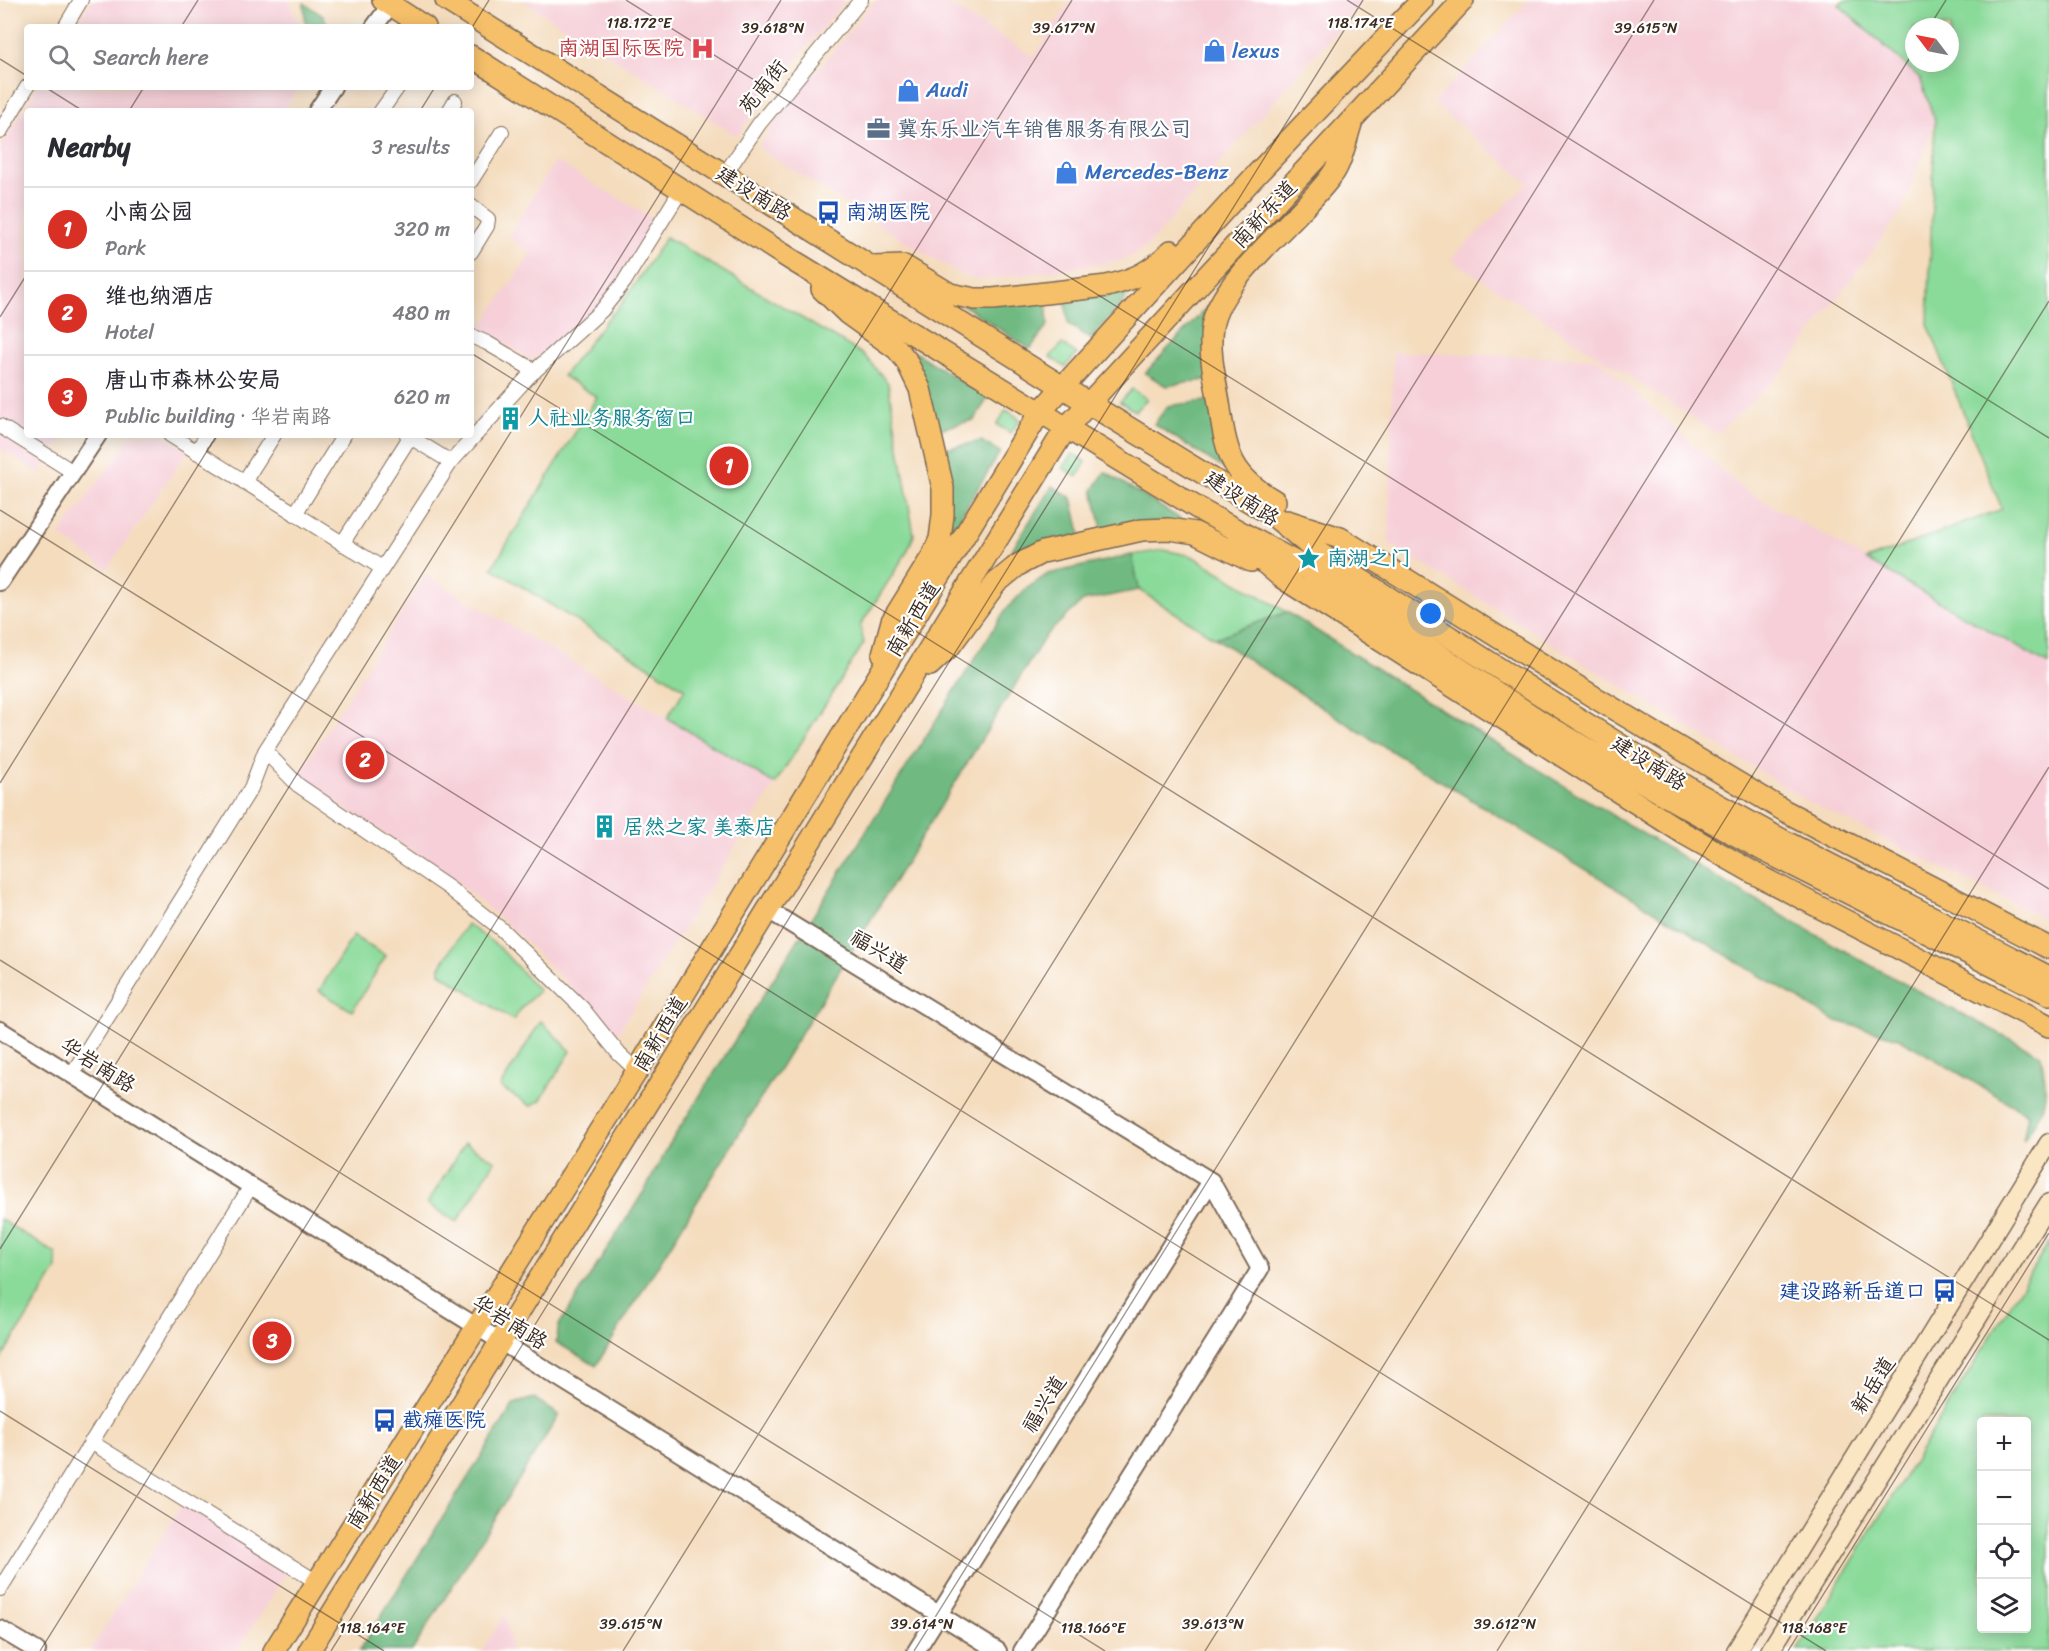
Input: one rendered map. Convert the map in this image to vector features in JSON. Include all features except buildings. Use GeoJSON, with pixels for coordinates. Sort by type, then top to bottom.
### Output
{"type":"FeatureCollection","features":[{"type":"Feature","properties":{"kind":"main road","name":"建设南路"},"geometry":{"type":"LineString","coordinates":[[446,0],[1088,403],[1275,517],[1316,551],[1697,792],[1784,841],[2049,976]]}},
{"type":"Feature","properties":{"kind":"main road","name":"南新东道"},"geometry":{"type":"LineString","coordinates":[[1040,412],[1254,177],[1422,0]]}},
{"type":"Feature","properties":{"kind":"main road","name":"南新东道"},"geometry":{"type":"LineString","coordinates":[[1066,428],[1463,0]]}},
{"type":"Feature","properties":{"kind":"main road"},"geometry":{"type":"LineString","coordinates":[[389,1],[421,24]]}},
{"type":"Feature","properties":{"kind":"main road","name":"建设南路"},"geometry":{"type":"LineString","coordinates":[[474,58],[792,260],[1066,428],[1204,512],[1306,568],[1543,723],[1763,850],[2049,994]]}},
{"type":"Feature","properties":{"kind":"main road"},"geometry":{"type":"LineString","coordinates":[[1353,117],[1334,174],[1234,283],[1219,307],[1212,326],[1211,345],[1223,439],[1239,472],[1255,489],[1340,538],[1603,703],[1776,805],[2049,948]]}},
{"type":"Feature","properties":{"kind":"main road"},"geometry":{"type":"LineString","coordinates":[[873,267],[904,266],[950,294],[975,299],[993,299],[1125,282],[1158,265],[1198,222],[1254,177]]}},
{"type":"Feature","properties":{"kind":"main road"},"geometry":{"type":"LineString","coordinates":[[792,260],[848,314],[885,339],[906,360],[920,389],[943,488],[944,515],[940,539],[933,555],[892,621],[875,681]]}},
{"type":"Feature","properties":{"kind":"main road","name":"南新西道"},"geometry":{"type":"LineString","coordinates":[[273,1651],[637,1071],[1040,412]]}},
{"type":"Feature","properties":{"kind":"main road","name":"南新西道"},"geometry":{"type":"LineString","coordinates":[[309,1651],[1066,428]]}},
{"type":"Feature","properties":{"kind":"main road"},"geometry":{"type":"LineString","coordinates":[[1204,512],[1281,577]]}},
{"type":"Feature","properties":{"kind":"main road"},"geometry":{"type":"LineString","coordinates":[[1275,517],[1340,538]]}},
{"type":"Feature","properties":{"kind":"main road"},"geometry":{"type":"LineString","coordinates":[[905,689],[950,646],[996,583],[1018,566],[1043,552],[1142,530],[1169,529],[1195,532],[1281,577],[1685,834],[1761,877],[2049,1026]]}},
{"type":"Feature","properties":{"kind":"main road","name":"新岳道"},"geometry":{"type":"LineString","coordinates":[[1736,1651],[2049,1143]]}},
{"type":"Feature","properties":{"kind":"main road"},"geometry":{"type":"LineString","coordinates":[[1770,1651],[2049,1203]]}},
{"type":"Feature","properties":{"kind":"street"},"geometry":{"type":"LineString","coordinates":[[66,24],[81,0]]}},
{"type":"Feature","properties":{"kind":"street","name":"苑南街"},"geometry":{"type":"LineString","coordinates":[[725,174],[759,124],[861,0]]}},
{"type":"Feature","properties":{"kind":"street"},"geometry":{"type":"LineString","coordinates":[[376,24],[389,1]]}},
{"type":"Feature","properties":{"kind":"street"},"geometry":{"type":"LineString","coordinates":[[0,132],[25,90]]}},
{"type":"Feature","properties":{"kind":"street"},"geometry":{"type":"LineString","coordinates":[[319,108],[331,90]]}},
{"type":"Feature","properties":{"kind":"street"},"geometry":{"type":"LineString","coordinates":[[383,108],[396,90]]}},
{"type":"Feature","properties":{"kind":"street"},"geometry":{"type":"LineString","coordinates":[[474,176],[502,132]]}},
{"type":"Feature","properties":{"kind":"street"},"geometry":{"type":"LineString","coordinates":[[474,437],[535,371],[602,310],[624,282],[681,190]]}},
{"type":"Feature","properties":{"kind":"street"},"geometry":{"type":"LineString","coordinates":[[474,208],[488,219],[488,226],[474,247]]}},
{"type":"Feature","properties":{"kind":"street"},"geometry":{"type":"LineString","coordinates":[[474,337],[535,371]]}},
{"type":"Feature","properties":{"kind":"street"},"geometry":{"type":"LineString","coordinates":[[0,426],[74,472]]}},
{"type":"Feature","properties":{"kind":"street"},"geometry":{"type":"LineString","coordinates":[[0,582],[96,438]]}},
{"type":"Feature","properties":{"kind":"street"},"geometry":{"type":"LineString","coordinates":[[175,438],[382,568]]}},
{"type":"Feature","properties":{"kind":"street"},"geometry":{"type":"LineString","coordinates":[[196,452],[205,438]]}},
{"type":"Feature","properties":{"kind":"street"},"geometry":{"type":"LineString","coordinates":[[244,482],[272,438]]}},
{"type":"Feature","properties":{"kind":"street"},"geometry":{"type":"LineString","coordinates":[[295,514],[342,438]]}},
{"type":"Feature","properties":{"kind":"street"},"geometry":{"type":"LineString","coordinates":[[342,544],[407,438]]}},
{"type":"Feature","properties":{"kind":"street"},"geometry":{"type":"LineString","coordinates":[[411,438],[451,462]]}},
{"type":"Feature","properties":{"kind":"street"},"geometry":{"type":"LineString","coordinates":[[72,1074],[251,788],[265,752],[451,462],[473,438]]}},
{"type":"Feature","properties":{"kind":"street"},"geometry":{"type":"LineString","coordinates":[[265,752],[298,785],[449,888],[501,930],[582,1008],[619,1054],[637,1071]]}},
{"type":"Feature","properties":{"kind":"street","name":"福兴道"},"geometry":{"type":"LineString","coordinates":[[768,910],[1211,1181],[1260,1269],[1022,1651]]}},
{"type":"Feature","properties":{"kind":"street","name":"华岩南路"},"geometry":{"type":"LineString","coordinates":[[0,1030],[998,1651]]}},
{"type":"Feature","properties":{"kind":"street","name":"福兴道"},"geometry":{"type":"LineString","coordinates":[[916,1651],[1211,1181]]}},
{"type":"Feature","properties":{"kind":"street"},"geometry":{"type":"LineString","coordinates":[[0,1589],[252,1186]]}},
{"type":"Feature","properties":{"kind":"street"},"geometry":{"type":"LineString","coordinates":[[91,1442],[317,1582]]}},
{"type":"Feature","properties":{"kind":"street"},"geometry":{"type":"LineString","coordinates":[[0,1629],[37,1651]]}},
{"type":"Feature","properties":{"kind":"shaded area"},"geometry":{"type":"Polygon","coordinates":[[[92,0],[289,0],[298,24],[77,24],[92,0]]]}},
{"type":"Feature","properties":{"kind":"shaded area","name":"南湖国际医院"},"geometry":{"type":"Polygon","coordinates":[[[846,0],[767,95],[737,136],[523,1],[846,0]]]}},
{"type":"Feature","properties":{"kind":"shaded area"},"geometry":{"type":"Polygon","coordinates":[[[876,0],[942,0],[1034,57],[1071,0],[1363,0],[1149,244],[1134,255],[1119,261],[991,279],[973,279],[912,246],[758,148],[784,110],[876,0]]]}},
{"type":"Feature","properties":{"kind":"shaded area"},"geometry":{"type":"Polygon","coordinates":[[[1529,0],[1834,0],[1905,64],[1905,72],[1913,72],[1920,78],[1935,121],[1902,211],[1782,373],[1717,434],[1451,259],[1528,183],[1433,103],[1529,0]]]}},
{"type":"Feature","properties":{"kind":"shaded area"},"geometry":{"type":"Polygon","coordinates":[[[36,90],[297,90],[285,108],[25,108],[36,90]]]}},
{"type":"Feature","properties":{"kind":"shaded area"},"geometry":{"type":"Polygon","coordinates":[[[24,109],[24,438],[63,438],[39,473],[0,448],[0,148],[24,109]]]}},
{"type":"Feature","properties":{"kind":"shaded area"},"geometry":{"type":"Polygon","coordinates":[[[555,161],[655,220],[613,288],[596,307],[544,354],[529,360],[481,327],[531,253],[508,236],[555,161]]]}},
{"type":"Feature","properties":{"kind":"shaded area"},"geometry":{"type":"Polygon","coordinates":[[[1393,352],[1597,358],[1743,489],[2049,665],[2049,921],[1808,801],[1389,543],[1393,352]]]}},
{"type":"Feature","properties":{"kind":"shaded area"},"geometry":{"type":"Polygon","coordinates":[[[130,438],[168,438],[188,451],[107,569],[60,535],[130,438]]]}},
{"type":"Feature","properties":{"kind":"shaded area"},"geometry":{"type":"Polygon","coordinates":[[[425,575],[775,784],[617,1034],[514,930],[464,888],[433,864],[297,778],[425,575]]]}},
{"type":"Feature","properties":{"kind":"shaded area"},"geometry":{"type":"Polygon","coordinates":[[[183,1503],[289,1568],[237,1651],[90,1651],[183,1503]]]}},
{"type":"Feature","properties":{"kind":"shaded area"},"geometry":{"type":"Polygon","coordinates":[[[505,1614],[511,1651],[482,1651],[505,1614]]]}},
{"type":"Feature","properties":{"kind":"green space"},"geometry":{"type":"Polygon","coordinates":[[[1844,0],[2049,0],[2049,665],[1866,560],[2002,509],[1928,324],[1935,121],[1920,78],[1913,72],[1959,72],[1959,18],[1905,18],[1905,64],[1839,5],[1844,0]]]}},
{"type":"Feature","properties":{"kind":"green space"},"geometry":{"type":"Polygon","coordinates":[[[304,3],[323,16],[327,24],[306,24],[304,3]]]}},
{"type":"Feature","properties":{"kind":"green space"},"geometry":{"type":"Polygon","coordinates":[[[666,237],[864,355],[888,383],[914,535],[907,552],[860,626],[864,643],[775,784],[667,718],[685,689],[492,568],[597,397],[563,376],[608,318],[621,305],[666,237]]]}},
{"type":"Feature","properties":{"kind":"green space"},"geometry":{"type":"Polygon","coordinates":[[[1140,282],[1091,339],[1068,324],[1065,296],[1140,282]]]}},
{"type":"Feature","properties":{"kind":"green space"},"geometry":{"type":"Polygon","coordinates":[[[1046,298],[1048,325],[1030,349],[957,301],[1046,298]]]}},
{"type":"Feature","properties":{"kind":"green space"},"geometry":{"type":"Polygon","coordinates":[[[1212,302],[1210,379],[1166,386],[1145,373],[1212,302]]]}},
{"type":"Feature","properties":{"kind":"green space"},"geometry":{"type":"Polygon","coordinates":[[[1062,344],[1077,354],[1065,367],[1050,357],[1062,344]]]}},
{"type":"Feature","properties":{"kind":"green space"},"geometry":{"type":"Polygon","coordinates":[[[908,348],[988,398],[974,420],[935,430],[908,348]]]}},
{"type":"Feature","properties":{"kind":"green space"},"geometry":{"type":"Polygon","coordinates":[[[1132,389],[1147,399],[1135,411],[1120,402],[1132,389]]]}},
{"type":"Feature","properties":{"kind":"green space"},"geometry":{"type":"Polygon","coordinates":[[[1213,400],[1240,479],[1154,424],[1168,406],[1213,400]]]}},
{"type":"Feature","properties":{"kind":"green space"},"geometry":{"type":"Polygon","coordinates":[[[1006,410],[1020,419],[1011,433],[997,425],[1006,410]]]}},
{"type":"Feature","properties":{"kind":"green space"},"geometry":{"type":"Polygon","coordinates":[[[981,441],[1000,452],[948,537],[939,450],[981,441]]]}},
{"type":"Feature","properties":{"kind":"green space"},"geometry":{"type":"Polygon","coordinates":[[[1073,454],[1086,462],[1077,477],[1063,468],[1073,454]]]}},
{"type":"Feature","properties":{"kind":"green space"},"geometry":{"type":"Polygon","coordinates":[[[1105,472],[1195,528],[1103,533],[1093,490],[1105,472]]]}},
{"type":"Feature","properties":{"kind":"green space"},"geometry":{"type":"Polygon","coordinates":[[[1052,486],[1072,498],[1082,541],[996,575],[1052,486]]]}},
{"type":"Feature","properties":{"kind":"green space"},"geometry":{"type":"Polygon","coordinates":[[[1164,550],[1192,556],[1287,612],[1215,638],[1139,590],[1132,555],[1164,550]]]}},
{"type":"Feature","properties":{"kind":"green space"},"geometry":{"type":"Polygon","coordinates":[[[1132,555],[1139,590],[1083,601],[1046,635],[596,1366],[556,1342],[559,1325],[646,1188],[669,1145],[1006,609],[1026,589],[1048,574],[1132,555]]]}},
{"type":"Feature","properties":{"kind":"green space"},"geometry":{"type":"Polygon","coordinates":[[[1287,612],[1494,743],[1704,870],[1893,978],[2041,1055],[2045,1082],[2044,1101],[2037,1119],[2023,1141],[2028,1114],[1899,1038],[1833,1020],[1365,735],[1215,638],[1287,612]]]}},
{"type":"Feature","properties":{"kind":"green space"},"geometry":{"type":"Polygon","coordinates":[[[467,924],[499,947],[539,991],[523,1006],[513,1020],[440,973],[440,967],[467,924]]]}},
{"type":"Feature","properties":{"kind":"green space"},"geometry":{"type":"Polygon","coordinates":[[[353,936],[386,956],[352,1011],[319,991],[353,936]]]}},
{"type":"Feature","properties":{"kind":"green space"},"geometry":{"type":"Polygon","coordinates":[[[541,1021],[571,1051],[540,1101],[530,1106],[500,1087],[541,1021]]]}},
{"type":"Feature","properties":{"kind":"green space"},"geometry":{"type":"Polygon","coordinates":[[[465,1143],[495,1161],[457,1222],[427,1204],[465,1143]]]}},
{"type":"Feature","properties":{"kind":"green space"},"geometry":{"type":"Polygon","coordinates":[[[0,1219],[56,1254],[57,1269],[0,1361],[0,1219]]]}},
{"type":"Feature","properties":{"kind":"green space"},"geometry":{"type":"Polygon","coordinates":[[[2049,1242],[2049,1651],[1797,1651],[2049,1242]]]}},
{"type":"Feature","properties":{"kind":"green space"},"geometry":{"type":"Polygon","coordinates":[[[534,1398],[559,1415],[412,1651],[359,1651],[514,1404],[534,1398]]]}},
{"type":"Feature","properties":{"kind":"place","name":"南湖国际医院"},"geometry":{"type":"Point","coordinates":[702,48]}},
{"type":"Feature","properties":{"kind":"place","name":"lexus"},"geometry":{"type":"Point","coordinates":[1214,51]}},
{"type":"Feature","properties":{"kind":"place","name":"Audi"},"geometry":{"type":"Point","coordinates":[908,90]}},
{"type":"Feature","properties":{"kind":"place","name":"冀东乐业汽车销售服务有限公司"},"geometry":{"type":"Point","coordinates":[879,129]}},
{"type":"Feature","properties":{"kind":"place","name":"Mercedes-Benz"},"geometry":{"type":"Point","coordinates":[1067,172]}},
{"type":"Feature","properties":{"kind":"place","name":"南湖医院"},"geometry":{"type":"Point","coordinates":[828,212]}},
{"type":"Feature","properties":{"kind":"place","name":"人社业务服务窗口"},"geometry":{"type":"Point","coordinates":[510,418]}},
{"type":"Feature","properties":{"kind":"place","name":"小南公园"},"geometry":{"type":"Point","coordinates":[729,466]}},
{"type":"Feature","properties":{"kind":"place","name":"南湖之门"},"geometry":{"type":"Point","coordinates":[1309,558]}},
{"type":"Feature","properties":{"kind":"place","name":"维也纳酒店"},"geometry":{"type":"Point","coordinates":[365,760]}},
{"type":"Feature","properties":{"kind":"place","name":"居然之家 美泰店"},"geometry":{"type":"Point","coordinates":[605,827]}},
{"type":"Feature","properties":{"kind":"place","name":"建设路新岳道口"},"geometry":{"type":"Point","coordinates":[1944,1291]}},
{"type":"Feature","properties":{"kind":"place","name":"唐山市森林公安局"},"geometry":{"type":"Point","coordinates":[272,1341]}},
{"type":"Feature","properties":{"kind":"place","name":"截瘫医院"},"geometry":{"type":"Point","coordinates":[384,1420]}}]}
